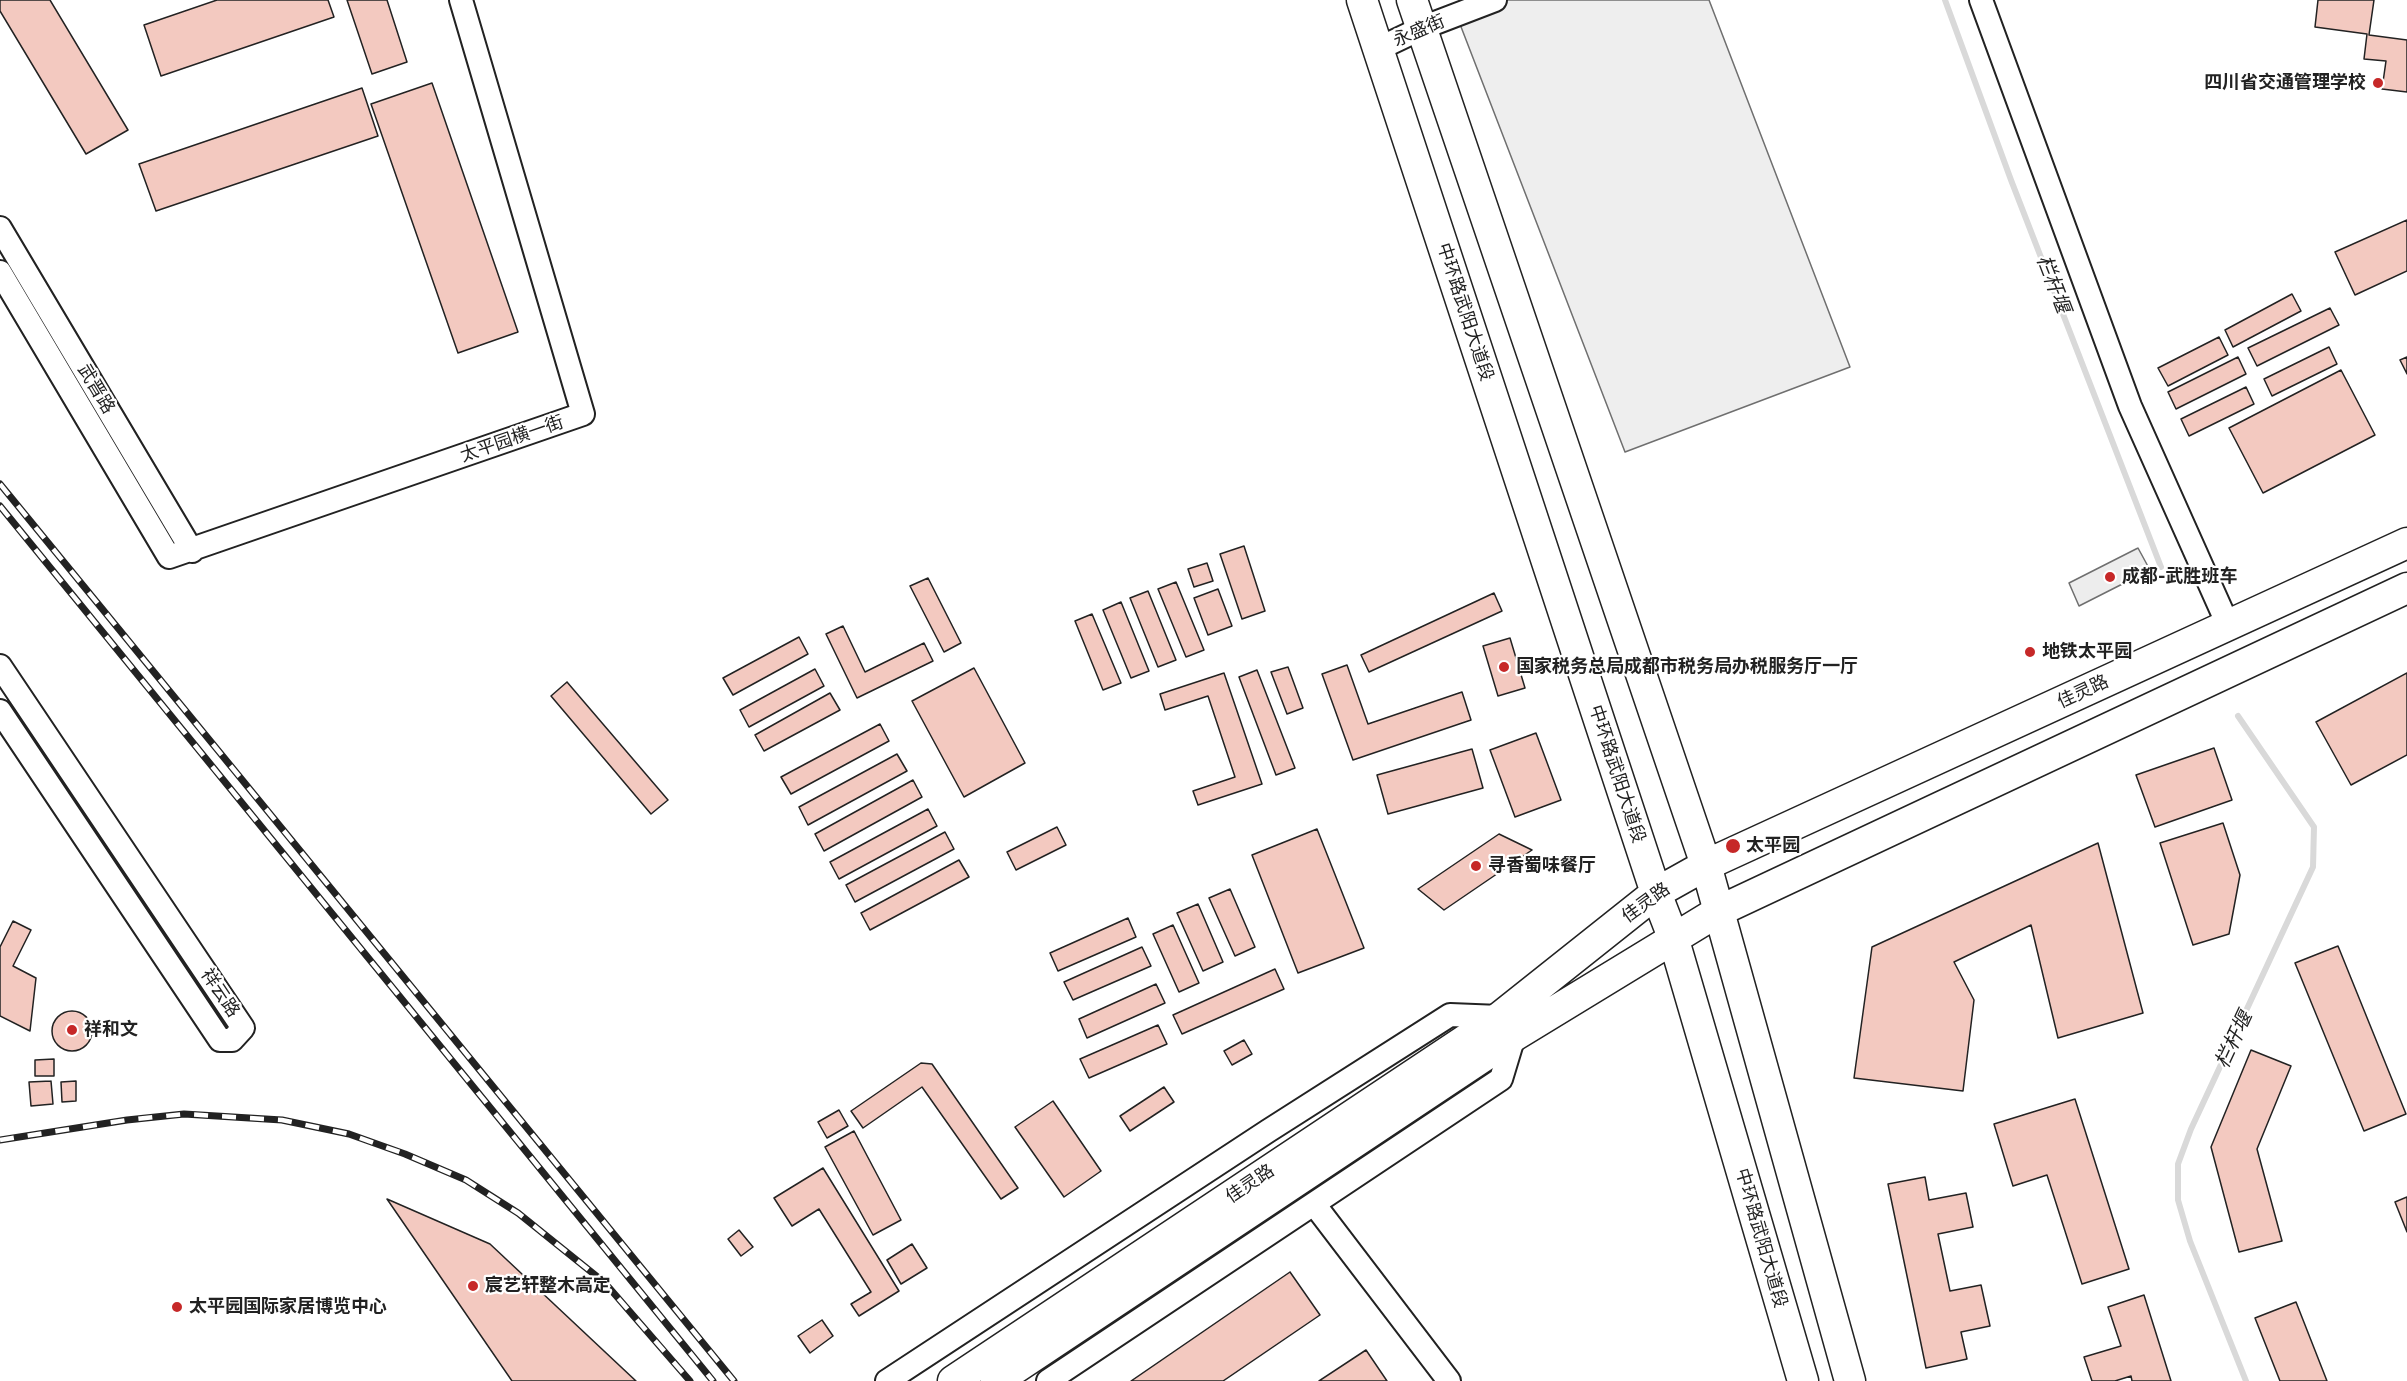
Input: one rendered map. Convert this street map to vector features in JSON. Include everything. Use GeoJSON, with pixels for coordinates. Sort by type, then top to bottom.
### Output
{"type":"FeatureCollection","features":[{"type":"Feature","properties":{"kind":"main road","name":"中环路武阳大道段"},"geometry":{"type":"LineString","coordinates":[[1362,0],[1656,893],[1673,938],[1803,1381]]}},
{"type":"Feature","properties":{"kind":"main road"},"geometry":{"type":"LineString","coordinates":[[1412,0],[1706,865],[1850,1381]]}},
{"type":"Feature","properties":{"kind":"main road","name":"佳灵路"},"geometry":{"type":"LineString","coordinates":[[1507,1026],[1656,893],[1706,865],[2407,543]]}},
{"type":"Feature","properties":{"kind":"main road","name":"佳灵路"},"geometry":{"type":"LineString","coordinates":[[996,1381],[1507,1026],[1719,911],[2407,588]]}},
{"type":"Feature","properties":{"kind":"main road","name":"佳灵路"},"geometry":{"type":"LineString","coordinates":[[953,1381],[1424,1082]]}},
{"type":"Feature","properties":{"kind":"street","name":"太平园横一街"},"geometry":{"type":"LineString","coordinates":[[169,557],[192,551],[583,414],[461,0]]}},
{"type":"Feature","properties":{"kind":"street","name":"永盛街"},"geometry":{"type":"LineString","coordinates":[[1378,49],[1422,28],[1495,0]]}},
{"type":"Feature","properties":{"kind":"street"},"geometry":{"type":"LineString","coordinates":[[1981,0],[2130,406],[2228,625]]}},
{"type":"Feature","properties":{"kind":"street","name":"武晋路"},"geometry":{"type":"LineString","coordinates":[[0,228],[192,551]]}},
{"type":"Feature","properties":{"kind":"street","name":"武晋路"},"geometry":{"type":"LineString","coordinates":[[0,272],[169,557]]}},
{"type":"Feature","properties":{"kind":"street","name":"祥云路"},"geometry":{"type":"LineString","coordinates":[[0,666],[243,1028],[232,1040],[220,1040],[0,711]]}},
{"type":"Feature","properties":{"kind":"street"},"geometry":{"type":"LineString","coordinates":[[901,1377],[1268,1131],[1450,1015],[1507,1026],[1501,1079],[1048,1381]]}},
{"type":"Feature","properties":{"kind":"street"},"geometry":{"type":"LineString","coordinates":[[1314,1203],[1449,1381]]}},
{"type":"Feature","properties":{"kind":"shaded area"},"geometry":{"type":"Polygon","coordinates":[[[1507,0],[1709,0],[1850,367],[1625,452],[1458,19],[1507,0]]]}},
{"type":"Feature","properties":{"kind":"shaded area","name":"成都-武胜班车"},"geometry":{"type":"Polygon","coordinates":[[[2138,548],[2150,570],[2079,606],[2069,583],[2138,548]]]}},
{"type":"Feature","properties":{"kind":"building"},"geometry":{"type":"Polygon","coordinates":[[[0,0],[50,0],[128,130],[86,154],[0,11],[0,0]]]}},
{"type":"Feature","properties":{"kind":"building"},"geometry":{"type":"Polygon","coordinates":[[[217,0],[328,0],[334,17],[161,76],[144,25],[217,0]]]}},
{"type":"Feature","properties":{"kind":"building"},"geometry":{"type":"Polygon","coordinates":[[[347,0],[387,0],[407,62],[372,74],[347,0]]]}},
{"type":"Feature","properties":{"kind":"building"},"geometry":{"type":"Polygon","coordinates":[[[2318,0],[2374,0],[2369,35],[2407,40],[2407,92],[2382,89],[2386,61],[2364,59],[2367,34],[2315,27],[2318,0]]]}},
{"type":"Feature","properties":{"kind":"building"},"geometry":{"type":"Polygon","coordinates":[[[432,83],[518,332],[458,353],[371,104],[432,83]]]}},
{"type":"Feature","properties":{"kind":"building"},"geometry":{"type":"Polygon","coordinates":[[[362,88],[378,136],[156,211],[139,164],[362,88]]]}},
{"type":"Feature","properties":{"kind":"building"},"geometry":{"type":"Polygon","coordinates":[[[2407,220],[2407,271],[2355,295],[2335,252],[2407,220]]]}},
{"type":"Feature","properties":{"kind":"building"},"geometry":{"type":"Polygon","coordinates":[[[2292,294],[2301,311],[2233,347],[2225,330],[2292,294]]]}},
{"type":"Feature","properties":{"kind":"building"},"geometry":{"type":"Polygon","coordinates":[[[2330,308],[2339,325],[2257,366],[2248,348],[2330,308]]]}},
{"type":"Feature","properties":{"kind":"building"},"geometry":{"type":"Polygon","coordinates":[[[2219,337],[2228,355],[2168,386],[2158,368],[2219,337]]]}},
{"type":"Feature","properties":{"kind":"building"},"geometry":{"type":"Polygon","coordinates":[[[2329,347],[2337,364],[2272,396],[2264,379],[2329,347]]]}},
{"type":"Feature","properties":{"kind":"building"},"geometry":{"type":"Polygon","coordinates":[[[2238,357],[2246,374],[2176,409],[2168,392],[2238,357]]]}},
{"type":"Feature","properties":{"kind":"building"},"geometry":{"type":"Polygon","coordinates":[[[2407,357],[2407,374],[2400,360],[2407,357]]]}},
{"type":"Feature","properties":{"kind":"building"},"geometry":{"type":"Polygon","coordinates":[[[2341,370],[2375,435],[2263,493],[2229,428],[2341,370]]]}},
{"type":"Feature","properties":{"kind":"building"},"geometry":{"type":"Polygon","coordinates":[[[2246,387],[2254,404],[2189,436],[2181,419],[2246,387]]]}},
{"type":"Feature","properties":{"kind":"building"},"geometry":{"type":"Polygon","coordinates":[[[1244,546],[1265,611],[1242,619],[1220,554],[1244,546]]]}},
{"type":"Feature","properties":{"kind":"building"},"geometry":{"type":"Polygon","coordinates":[[[1207,563],[1213,581],[1194,587],[1188,569],[1207,563]]]}},
{"type":"Feature","properties":{"kind":"building"},"geometry":{"type":"Polygon","coordinates":[[[928,578],[961,643],[944,652],[910,586],[928,578]]]}},
{"type":"Feature","properties":{"kind":"building"},"geometry":{"type":"Polygon","coordinates":[[[1176,582],[1204,650],[1186,657],[1158,589],[1176,582]]]}},
{"type":"Feature","properties":{"kind":"building"},"geometry":{"type":"Polygon","coordinates":[[[1218,589],[1232,626],[1208,635],[1194,598],[1218,589]]]}},
{"type":"Feature","properties":{"kind":"building"},"geometry":{"type":"Polygon","coordinates":[[[1148,591],[1176,660],[1158,667],[1130,598],[1148,591]]]}},
{"type":"Feature","properties":{"kind":"building"},"geometry":{"type":"Polygon","coordinates":[[[1494,593],[1502,611],[1369,672],[1361,655],[1494,593]]]}},
{"type":"Feature","properties":{"kind":"building"},"geometry":{"type":"Polygon","coordinates":[[[1121,602],[1149,671],[1131,678],[1103,610],[1121,602]]]}},
{"type":"Feature","properties":{"kind":"building"},"geometry":{"type":"Polygon","coordinates":[[[1092,614],[1121,683],[1103,690],[1075,621],[1092,614]]]}},
{"type":"Feature","properties":{"kind":"building"},"geometry":{"type":"Polygon","coordinates":[[[843,626],[865,672],[924,643],[933,661],[857,698],[826,634],[843,626]]]}},
{"type":"Feature","properties":{"kind":"building"},"geometry":{"type":"Polygon","coordinates":[[[799,637],[808,654],[733,695],[723,678],[799,637]]]}},
{"type":"Feature","properties":{"kind":"building","name":"国家税务总局成都市税务局办税服务厅一厅"},"geometry":{"type":"Polygon","coordinates":[[[1510,638],[1525,688],[1498,696],[1483,646],[1510,638]]]}},
{"type":"Feature","properties":{"kind":"building"},"geometry":{"type":"Polygon","coordinates":[[[1347,665],[1368,724],[1462,692],[1471,720],[1353,760],[1322,674],[1347,665]]]}},
{"type":"Feature","properties":{"kind":"building"},"geometry":{"type":"Polygon","coordinates":[[[1288,667],[1303,708],[1287,714],[1271,672],[1288,667]]]}},
{"type":"Feature","properties":{"kind":"building"},"geometry":{"type":"Polygon","coordinates":[[[974,668],[1025,763],[964,797],[912,701],[974,668]]]}},
{"type":"Feature","properties":{"kind":"building"},"geometry":{"type":"Polygon","coordinates":[[[815,669],[824,686],[749,727],[740,710],[815,669]]]}},
{"type":"Feature","properties":{"kind":"building"},"geometry":{"type":"Polygon","coordinates":[[[1257,670],[1295,768],[1276,775],[1239,677],[1257,670]]]}},
{"type":"Feature","properties":{"kind":"building"},"geometry":{"type":"Polygon","coordinates":[[[1224,673],[1262,784],[1198,805],[1193,791],[1235,777],[1208,696],[1165,710],[1160,694],[1224,673]]]}},
{"type":"Feature","properties":{"kind":"building"},"geometry":{"type":"Polygon","coordinates":[[[2407,673],[2407,755],[2351,785],[2316,722],[2407,673]]]}},
{"type":"Feature","properties":{"kind":"building"},"geometry":{"type":"Polygon","coordinates":[[[567,682],[668,800],[651,814],[551,696],[567,682]]]}},
{"type":"Feature","properties":{"kind":"building"},"geometry":{"type":"Polygon","coordinates":[[[830,693],[840,710],[764,751],[755,735],[830,693]]]}},
{"type":"Feature","properties":{"kind":"building"},"geometry":{"type":"Polygon","coordinates":[[[880,724],[889,741],[791,794],[781,777],[880,724]]]}},
{"type":"Feature","properties":{"kind":"building"},"geometry":{"type":"Polygon","coordinates":[[[1536,733],[1561,800],[1515,817],[1490,750],[1536,733]]]}},
{"type":"Feature","properties":{"kind":"building"},"geometry":{"type":"Polygon","coordinates":[[[2214,748],[2232,800],[2155,827],[2136,775],[2214,748]]]}},
{"type":"Feature","properties":{"kind":"building"},"geometry":{"type":"Polygon","coordinates":[[[1472,749],[1483,788],[1388,814],[1377,775],[1472,749]]]}},
{"type":"Feature","properties":{"kind":"building"},"geometry":{"type":"Polygon","coordinates":[[[897,754],[907,771],[808,825],[799,807],[897,754]]]}},
{"type":"Feature","properties":{"kind":"building"},"geometry":{"type":"Polygon","coordinates":[[[913,780],[922,797],[824,851],[815,834],[913,780]]]}},
{"type":"Feature","properties":{"kind":"building"},"geometry":{"type":"Polygon","coordinates":[[[928,809],[937,826],[839,879],[830,862],[928,809]]]}},
{"type":"Feature","properties":{"kind":"building"},"geometry":{"type":"Polygon","coordinates":[[[2223,823],[2240,875],[2229,934],[2193,945],[2160,843],[2223,823]]]}},
{"type":"Feature","properties":{"kind":"building"},"geometry":{"type":"Polygon","coordinates":[[[1057,827],[1066,845],[1016,870],[1007,852],[1057,827]]]}},
{"type":"Feature","properties":{"kind":"building"},"geometry":{"type":"Polygon","coordinates":[[[1317,829],[1364,948],[1298,973],[1252,855],[1317,829]]]}},
{"type":"Feature","properties":{"kind":"building"},"geometry":{"type":"Polygon","coordinates":[[[945,832],[954,849],[855,902],[846,885],[945,832]]]}},
{"type":"Feature","properties":{"kind":"building"},"geometry":{"type":"Polygon","coordinates":[[[1499,834],[1532,850],[1444,910],[1418,889],[1499,834]]]}},
{"type":"Feature","properties":{"kind":"building"},"geometry":{"type":"Polygon","coordinates":[[[2098,843],[2143,1013],[2058,1038],[2031,925],[1954,962],[1974,1000],[1963,1091],[1854,1078],[1872,947],[2098,843]]]}},
{"type":"Feature","properties":{"kind":"building"},"geometry":{"type":"Polygon","coordinates":[[[959,860],[969,877],[870,930],[861,913],[959,860]]]}},
{"type":"Feature","properties":{"kind":"building"},"geometry":{"type":"Polygon","coordinates":[[[1230,889],[1255,947],[1235,956],[1209,898],[1230,889]]]}},
{"type":"Feature","properties":{"kind":"building"},"geometry":{"type":"Polygon","coordinates":[[[1198,904],[1223,962],[1203,971],[1177,913],[1198,904]]]}},
{"type":"Feature","properties":{"kind":"building"},"geometry":{"type":"Polygon","coordinates":[[[1128,918],[1136,937],[1058,971],[1050,953],[1128,918]]]}},
{"type":"Feature","properties":{"kind":"building"},"geometry":{"type":"Polygon","coordinates":[[[13,921],[31,930],[13,966],[36,978],[30,1031],[0,1016],[0,947],[13,921]]]}},
{"type":"Feature","properties":{"kind":"building"},"geometry":{"type":"Polygon","coordinates":[[[1173,925],[1199,983],[1179,992],[1153,934],[1173,925]]]}},
{"type":"Feature","properties":{"kind":"building"},"geometry":{"type":"Polygon","coordinates":[[[2338,946],[2406,1114],[2364,1131],[2295,963],[2338,946]]]}},
{"type":"Feature","properties":{"kind":"building"},"geometry":{"type":"Polygon","coordinates":[[[1142,947],[1151,966],[1073,1000],[1064,982],[1142,947]]]}},
{"type":"Feature","properties":{"kind":"building"},"geometry":{"type":"Polygon","coordinates":[[[1275,969],[1284,989],[1182,1034],[1173,1015],[1275,969]]]}},
{"type":"Feature","properties":{"kind":"building"},"geometry":{"type":"Polygon","coordinates":[[[1156,984],[1165,1003],[1087,1038],[1079,1019],[1156,984]]]}},
{"type":"Feature","properties":{"kind":"building","name":"祥和文"},"geometry":{"type":"Polygon","coordinates":[[[72,1011],[86,1017],[92,1031],[86,1045],[72,1051],[58,1045],[52,1031],[58,1017],[72,1011]]]}},
{"type":"Feature","properties":{"kind":"building"},"geometry":{"type":"Polygon","coordinates":[[[1158,1025],[1167,1044],[1089,1078],[1080,1059],[1158,1025]]]}},
{"type":"Feature","properties":{"kind":"building"},"geometry":{"type":"Polygon","coordinates":[[[1244,1040],[1252,1054],[1232,1065],[1224,1051],[1244,1040]]]}},
{"type":"Feature","properties":{"kind":"building"},"geometry":{"type":"Polygon","coordinates":[[[2251,1050],[2291,1066],[2257,1149],[2282,1241],[2239,1252],[2211,1147],[2251,1050]]]}},
{"type":"Feature","properties":{"kind":"building"},"geometry":{"type":"Polygon","coordinates":[[[54,1059],[54,1076],[35,1076],[35,1060],[54,1059]]]}},
{"type":"Feature","properties":{"kind":"building"},"geometry":{"type":"Polygon","coordinates":[[[921,1063],[932,1064],[1018,1188],[1001,1199],[922,1087],[863,1128],[851,1111],[921,1063]]]}},
{"type":"Feature","properties":{"kind":"building"},"geometry":{"type":"Polygon","coordinates":[[[51,1081],[53,1104],[31,1106],[29,1082],[51,1081]]]}},
{"type":"Feature","properties":{"kind":"building"},"geometry":{"type":"Polygon","coordinates":[[[76,1081],[76,1101],[62,1102],[61,1082],[76,1081]]]}},
{"type":"Feature","properties":{"kind":"building"},"geometry":{"type":"Polygon","coordinates":[[[1164,1087],[1174,1102],[1130,1131],[1120,1116],[1164,1087]]]}},
{"type":"Feature","properties":{"kind":"building"},"geometry":{"type":"Polygon","coordinates":[[[2075,1099],[2129,1269],[2082,1284],[2047,1175],[2013,1186],[1994,1124],[2075,1099]]]}},
{"type":"Feature","properties":{"kind":"building"},"geometry":{"type":"Polygon","coordinates":[[[1053,1101],[1101,1171],[1064,1197],[1015,1127],[1053,1101]]]}},
{"type":"Feature","properties":{"kind":"building"},"geometry":{"type":"Polygon","coordinates":[[[839,1110],[848,1126],[827,1138],[818,1122],[839,1110]]]}},
{"type":"Feature","properties":{"kind":"building"},"geometry":{"type":"Polygon","coordinates":[[[854,1131],[901,1220],[873,1235],[825,1147],[854,1131]]]}},
{"type":"Feature","properties":{"kind":"building"},"geometry":{"type":"Polygon","coordinates":[[[823,1168],[899,1291],[859,1316],[851,1304],[871,1292],[819,1209],[792,1226],[774,1198],[823,1168]]]}},
{"type":"Feature","properties":{"kind":"building"},"geometry":{"type":"Polygon","coordinates":[[[1925,1177],[1929,1200],[1966,1193],[1973,1227],[1938,1234],[1950,1291],[1981,1285],[1990,1326],[1961,1332],[1967,1359],[1926,1368],[1888,1184],[1925,1177]]]}},
{"type":"Feature","properties":{"kind":"building"},"geometry":{"type":"Polygon","coordinates":[[[2407,1197],[2407,1232],[2395,1202],[2407,1197]]]}},
{"type":"Feature","properties":{"kind":"building"},"geometry":{"type":"Polygon","coordinates":[[[387,1199],[490,1244],[636,1381],[512,1381],[387,1199]]]}},
{"type":"Feature","properties":{"kind":"building"},"geometry":{"type":"Polygon","coordinates":[[[739,1230],[753,1247],[741,1256],[728,1239],[739,1230]]]}},
{"type":"Feature","properties":{"kind":"building"},"geometry":{"type":"Polygon","coordinates":[[[912,1244],[927,1268],[901,1284],[887,1260],[912,1244]]]}},
{"type":"Feature","properties":{"kind":"building"},"geometry":{"type":"Polygon","coordinates":[[[1290,1272],[1320,1315],[1223,1381],[1131,1381],[1290,1272]]]}},
{"type":"Feature","properties":{"kind":"building"},"geometry":{"type":"Polygon","coordinates":[[[2144,1295],[2171,1381],[2132,1381],[2131,1376],[2115,1381],[2092,1381],[2084,1357],[2121,1346],[2108,1307],[2144,1295]]]}},
{"type":"Feature","properties":{"kind":"building"},"geometry":{"type":"Polygon","coordinates":[[[2296,1302],[2327,1381],[2280,1381],[2255,1318],[2296,1302]]]}},
{"type":"Feature","properties":{"kind":"building"},"geometry":{"type":"Polygon","coordinates":[[[822,1320],[833,1336],[810,1353],[798,1336],[822,1320]]]}},
{"type":"Feature","properties":{"kind":"building"},"geometry":{"type":"Polygon","coordinates":[[[1366,1350],[1387,1381],[1319,1381],[1366,1350]]]}},
{"type":"Feature","properties":{"kind":"waterway","name":"栏杆堰"},"geometry":{"type":"LineString","coordinates":[[1945,0],[2011,180],[2161,567]]}},
{"type":"Feature","properties":{"kind":"waterway","name":"栏杆堰"},"geometry":{"type":"LineString","coordinates":[[2238,716],[2314,827],[2313,867],[2191,1129],[2178,1164],[2178,1200],[2190,1241],[2246,1381]]}},
{"type":"Feature","properties":{"kind":"railway"},"geometry":{"type":"LineString","coordinates":[[0,484],[734,1381]]}},
{"type":"Feature","properties":{"kind":"railway"},"geometry":{"type":"LineString","coordinates":[[0,506],[713,1381]]}},
{"type":"Feature","properties":{"kind":"railway"},"geometry":{"type":"LineString","coordinates":[[0,1140],[127,1120],[184,1114],[282,1120],[349,1134],[405,1154],[466,1180],[518,1213],[605,1283],[690,1381]]}},
{"type":"Feature","properties":{"kind":"place","name":"四川省交通管理学校"},"geometry":{"type":"Point","coordinates":[2378,83]}},
{"type":"Feature","properties":{"kind":"place","name":"成都-武胜班车"},"geometry":{"type":"Point","coordinates":[2110,577]}},
{"type":"Feature","properties":{"kind":"place","name":"地铁太平园"},"geometry":{"type":"Point","coordinates":[2030,652]}},
{"type":"Feature","properties":{"kind":"place","name":"国家税务总局成都市税务局办税服务厅一厅"},"geometry":{"type":"Point","coordinates":[1504,667]}},
{"type":"Feature","properties":{"kind":"place","name":"太平园"},"geometry":{"type":"Point","coordinates":[1733,846]}},
{"type":"Feature","properties":{"kind":"place","name":"寻香蜀味餐厅"},"geometry":{"type":"Point","coordinates":[1476,866]}},
{"type":"Feature","properties":{"kind":"place","name":"祥和文"},"geometry":{"type":"Point","coordinates":[72,1030]}},
{"type":"Feature","properties":{"kind":"place","name":"宸艺轩整木高定"},"geometry":{"type":"Point","coordinates":[473,1286]}},
{"type":"Feature","properties":{"kind":"place","name":"太平园国际家居博览中心"},"geometry":{"type":"Point","coordinates":[177,1307]}}]}
